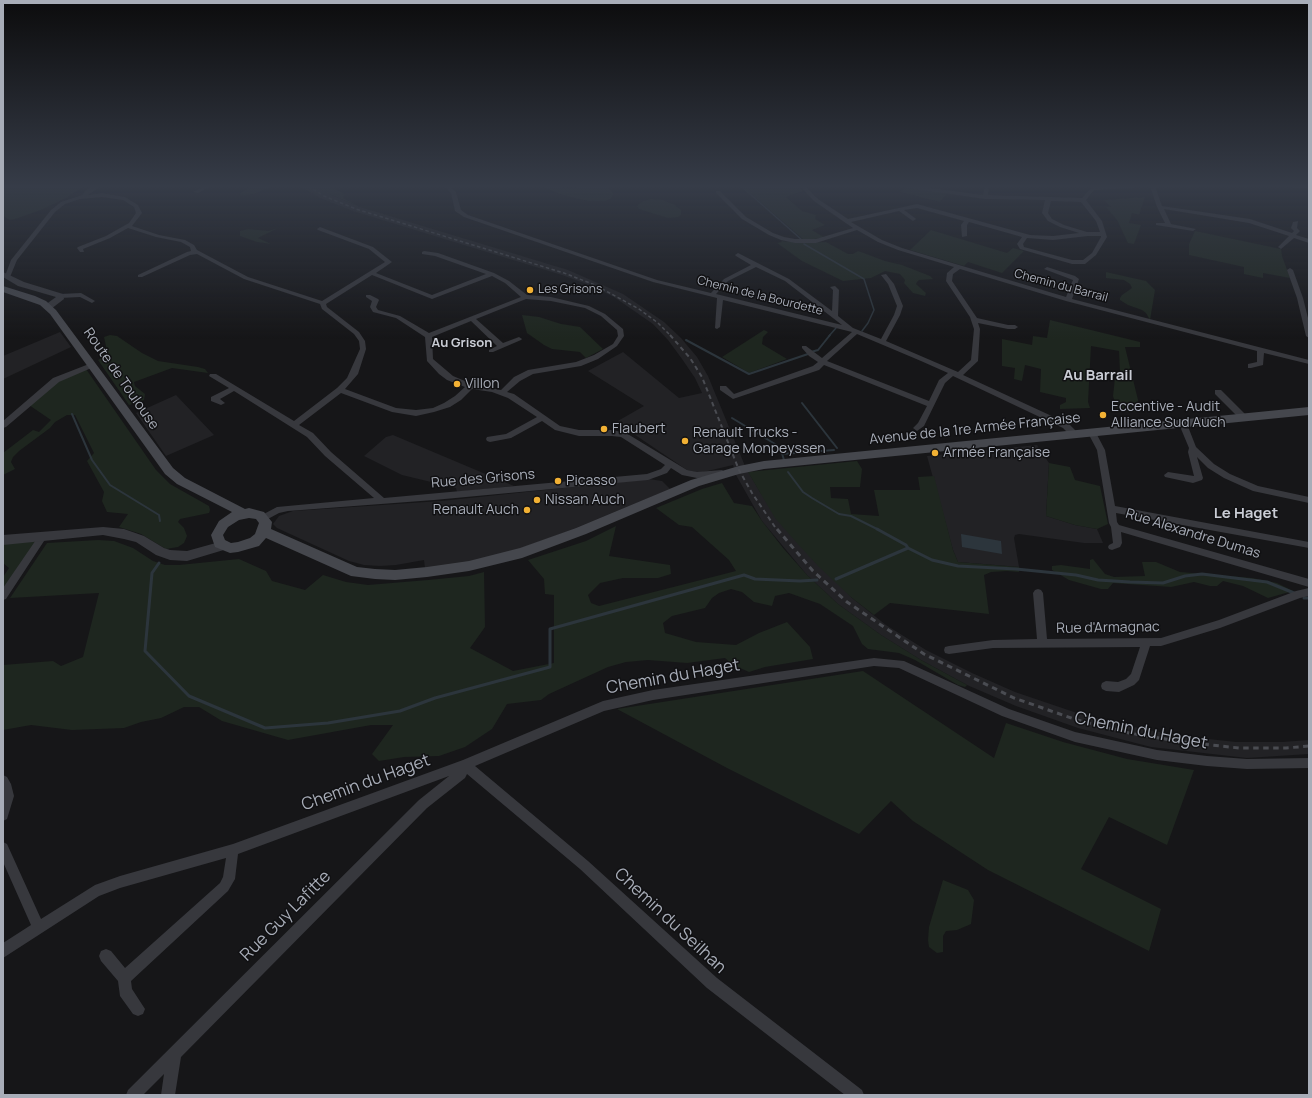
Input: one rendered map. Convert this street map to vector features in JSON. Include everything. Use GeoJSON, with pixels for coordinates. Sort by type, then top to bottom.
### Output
{"type":"FeatureCollection","features":[{"type":"Feature","properties":{"kind":"main road","name":"Route de Toulouse"},"geometry":{"type":"LineString","coordinates":[[3,289],[32,298],[46,305],[57,315],[92,366],[169,471],[181,481],[236,509],[242,514]]}},
{"type":"Feature","properties":{"kind":"main road","name":"Avenue de la 1re Armée Française"},"geometry":{"type":"LineString","coordinates":[[726,473],[764,466],[1309,411]]}},
{"type":"Feature","properties":{"kind":"main road"},"geometry":{"type":"LineString","coordinates":[[264,531],[356,572],[395,575],[469,566],[522,553],[581,531],[695,482],[726,473]]}},
{"type":"Feature","properties":{"kind":"main road","name":"Route de Toulouse"},"geometry":{"type":"LineString","coordinates":[[208,496],[217,505],[222,515],[223,524]]}},
{"type":"Feature","properties":{"kind":"main road"},"geometry":{"type":"LineString","coordinates":[[254,542],[264,531],[266,522],[255,513],[242,514],[229,519],[223,524],[220,540],[238,548],[254,542],[293,544]]}},
{"type":"Feature","properties":{"kind":"street"},"geometry":{"type":"LineString","coordinates":[[32,237],[14,260],[6,275],[22,284],[60,296],[81,295],[92,301]]}},
{"type":"Feature","properties":{"kind":"street"},"geometry":{"type":"LineString","coordinates":[[80,247],[107,237]]}},
{"type":"Feature","properties":{"kind":"street"},"geometry":{"type":"LineString","coordinates":[[164,237],[183,241],[192,246],[196,252]]}},
{"type":"Feature","properties":{"kind":"street"},"geometry":{"type":"LineString","coordinates":[[140,276],[189,253],[196,252],[246,278],[323,303],[389,262],[371,248],[342,237]]}},
{"type":"Feature","properties":{"kind":"street","name":"Chemin de la Bourdette"},"geometry":{"type":"LineString","coordinates":[[527,237],[641,277],[855,331],[883,341],[1066,426],[1075,434]]}},
{"type":"Feature","properties":{"kind":"street"},"geometry":{"type":"LineString","coordinates":[[779,237],[795,241],[816,241],[831,237]]}},
{"type":"Feature","properties":{"kind":"street","name":"Chemin du Barrail"},"geometry":{"type":"LineString","coordinates":[[875,237],[891,245],[958,267],[1068,300],[1309,362]]}},
{"type":"Feature","properties":{"kind":"street"},"geometry":{"type":"LineString","coordinates":[[1024,237],[1020,244],[1022,248],[1076,263],[1084,262],[1094,254],[1103,237]]}},
{"type":"Feature","properties":{"kind":"street"},"geometry":{"type":"LineString","coordinates":[[1042,237],[1060,237]]}},
{"type":"Feature","properties":{"kind":"street"},"geometry":{"type":"LineString","coordinates":[[1281,247],[1290,237]]}},
{"type":"Feature","properties":{"kind":"street"},"geometry":{"type":"LineString","coordinates":[[1295,237],[1309,241]]}},
{"type":"Feature","properties":{"kind":"street"},"geometry":{"type":"LineString","coordinates":[[424,252],[436,254],[492,274],[507,282],[525,297]]}},
{"type":"Feature","properties":{"kind":"street"},"geometry":{"type":"LineString","coordinates":[[723,388],[733,397],[810,371],[823,362],[825,358],[855,331],[783,275],[738,255]]}},
{"type":"Feature","properties":{"kind":"street"},"geometry":{"type":"LineString","coordinates":[[717,327],[716,296],[726,280],[756,264]]}},
{"type":"Feature","properties":{"kind":"street"},"geometry":{"type":"LineString","coordinates":[[917,428],[921,424],[942,382],[974,361],[977,329],[975,320],[949,281],[950,273],[958,267]]}},
{"type":"Feature","properties":{"kind":"street"},"geometry":{"type":"LineString","coordinates":[[1047,269],[1076,279],[1068,300]]}},
{"type":"Feature","properties":{"kind":"street"},"geometry":{"type":"LineString","coordinates":[[1290,270],[1300,298],[1309,332]]}},
{"type":"Feature","properties":{"kind":"street"},"geometry":{"type":"LineString","coordinates":[[374,274],[432,297],[492,274]]}},
{"type":"Feature","properties":{"kind":"street"},"geometry":{"type":"LineString","coordinates":[[883,341],[897,315],[900,306],[891,284],[884,275]]}},
{"type":"Feature","properties":{"kind":"street"},"geometry":{"type":"LineString","coordinates":[[833,287],[836,290],[835,316]]}},
{"type":"Feature","properties":{"kind":"street"},"geometry":{"type":"LineString","coordinates":[[46,305],[60,299],[60,296]]}},
{"type":"Feature","properties":{"kind":"street"},"geometry":{"type":"LineString","coordinates":[[368,296],[376,300],[372,307],[375,311],[402,319],[428,336]]}},
{"type":"Feature","properties":{"kind":"street"},"geometry":{"type":"LineString","coordinates":[[428,336],[525,297],[564,301],[596,310],[616,324],[620,329],[621,336],[615,345],[596,358],[578,364],[531,372],[517,379],[503,392]]}},
{"type":"Feature","properties":{"kind":"street"},"geometry":{"type":"LineString","coordinates":[[1300,298],[1309,300]]}},
{"type":"Feature","properties":{"kind":"street"},"geometry":{"type":"LineString","coordinates":[[295,424],[340,390],[354,374],[363,349],[362,341],[354,330],[324,308],[323,303]]}},
{"type":"Feature","properties":{"kind":"street"},"geometry":{"type":"LineString","coordinates":[[470,318],[502,346]]}},
{"type":"Feature","properties":{"kind":"street"},"geometry":{"type":"LineString","coordinates":[[975,320],[1008,327],[1014,326]]}},
{"type":"Feature","properties":{"kind":"street"},"geometry":{"type":"LineString","coordinates":[[428,336],[430,359],[450,378],[470,386],[503,392],[518,400],[541,418],[558,428],[587,434],[612,430],[631,439],[670,465],[691,474],[705,475],[726,473]]}},
{"type":"Feature","properties":{"kind":"street"},"geometry":{"type":"LineString","coordinates":[[491,351],[519,339]]}},
{"type":"Feature","properties":{"kind":"street"},"geometry":{"type":"LineString","coordinates":[[804,347],[810,354],[823,362],[931,405]]}},
{"type":"Feature","properties":{"kind":"street"},"geometry":{"type":"LineString","coordinates":[[1251,366],[1260,363],[1261,350]]}},
{"type":"Feature","properties":{"kind":"street"},"geometry":{"type":"LineString","coordinates":[[3,425],[56,380],[92,366]]}},
{"type":"Feature","properties":{"kind":"street"},"geometry":{"type":"LineString","coordinates":[[213,376],[295,424],[310,435],[328,454],[382,501]]}},
{"type":"Feature","properties":{"kind":"street"},"geometry":{"type":"LineString","coordinates":[[340,390],[395,410],[416,413],[434,410],[447,405],[458,398],[470,386]]}},
{"type":"Feature","properties":{"kind":"street"},"geometry":{"type":"LineString","coordinates":[[206,395],[218,401],[234,388]]}},
{"type":"Feature","properties":{"kind":"street"},"geometry":{"type":"LineString","coordinates":[[1218,392],[1244,418]]}},
{"type":"Feature","properties":{"kind":"street"},"geometry":{"type":"LineString","coordinates":[[490,439],[508,436],[541,418]]}},
{"type":"Feature","properties":{"kind":"street"},"geometry":{"type":"LineString","coordinates":[[1183,424],[1193,448],[1216,470],[1245,485],[1270,493],[1309,500]]}},
{"type":"Feature","properties":{"kind":"street","name":"Rue Alexandre Dumas"},"geometry":{"type":"LineString","coordinates":[[1092,433],[1101,450],[1115,525],[1122,530],[1309,583]]}},
{"type":"Feature","properties":{"kind":"street"},"geometry":{"type":"LineString","coordinates":[[1168,475],[1193,480],[1199,478],[1192,452],[1193,448]]}},
{"type":"Feature","properties":{"kind":"street","name":"Rue des Grisons"},"geometry":{"type":"LineString","coordinates":[[263,518],[277,510],[288,508],[648,477],[664,470],[670,465]]}},
{"type":"Feature","properties":{"kind":"street"},"geometry":{"type":"LineString","coordinates":[[1111,509],[1309,545]]}},
{"type":"Feature","properties":{"kind":"street"},"geometry":{"type":"LineString","coordinates":[[1112,547],[1118,543],[1115,525]]}},
{"type":"Feature","properties":{"kind":"street"},"geometry":{"type":"LineString","coordinates":[[3,540],[103,531],[124,534],[140,539],[160,552],[170,555],[187,556],[220,540]]}},
{"type":"Feature","properties":{"kind":"street"},"geometry":{"type":"LineString","coordinates":[[3,596],[43,536]]}},
{"type":"Feature","properties":{"kind":"street","name":"Rue d'Armagnac"},"geometry":{"type":"LineString","coordinates":[[949,650],[980,645],[1042,643],[1146,643],[1165,641],[1220,624],[1299,594],[1309,592]]}},
{"type":"Feature","properties":{"kind":"street"},"geometry":{"type":"LineString","coordinates":[[1038,594],[1042,643]]}},
{"type":"Feature","properties":{"kind":"street"},"geometry":{"type":"LineString","coordinates":[[1106,686],[1119,687],[1130,682],[1135,677],[1146,643]]}},
{"type":"Feature","properties":{"kind":"street","name":"Chemin du Haget"},"geometry":{"type":"LineString","coordinates":[[3,951],[95,891],[120,882],[233,850],[465,765],[587,712],[623,701],[684,690],[884,661],[912,668],[1006,714],[1075,737],[1157,754],[1207,761],[1247,764],[1309,763]]}},
{"type":"Feature","properties":{"kind":"street","name":"Rue Guy Lafitte"},"geometry":{"type":"LineString","coordinates":[[133,1095],[423,804],[461,774],[465,765]]}},
{"type":"Feature","properties":{"kind":"street","name":"Chemin du Seilhan"},"geometry":{"type":"LineString","coordinates":[[465,765],[584,865],[712,983],[857,1095]]}},
{"type":"Feature","properties":{"kind":"street"},"geometry":{"type":"LineString","coordinates":[[3,781],[8,796],[3,815]]}},
{"type":"Feature","properties":{"kind":"street"},"geometry":{"type":"LineString","coordinates":[[3,848],[38,927]]}},
{"type":"Feature","properties":{"kind":"street"},"geometry":{"type":"LineString","coordinates":[[124,978],[224,887],[229,879],[233,850]]}},
{"type":"Feature","properties":{"kind":"street"},"geometry":{"type":"LineString","coordinates":[[106,956],[124,978],[125,991],[138,1009]]}},
{"type":"Feature","properties":{"kind":"street"},"geometry":{"type":"LineString","coordinates":[[168,1095],[174,1054]]}},
{"type":"Feature","properties":{"kind":"shaded area"},"geometry":{"type":"Polygon","coordinates":[[[244,237],[260,237],[258,238],[271,244],[257,242],[244,237]]]}},
{"type":"Feature","properties":{"kind":"shaded area"},"geometry":{"type":"Polygon","coordinates":[[[439,237],[460,237],[568,270],[623,294],[664,322],[681,338],[697,357],[708,376],[745,466],[760,492],[852,598],[886,625],[926,650],[1015,692],[1077,713],[1128,726],[1181,736],[1236,742],[1282,742],[1309,740],[1309,754],[1247,758],[1151,747],[1078,728],[1016,706],[967,685],[921,660],[881,635],[838,604],[807,575],[762,521],[736,475],[733,465],[699,473],[687,470],[616,422],[644,406],[588,371],[623,352],[679,398],[702,393],[695,378],[682,359],[668,340],[653,324],[614,297],[592,286],[562,275],[439,237]]]}},
{"type":"Feature","properties":{"kind":"shaded area"},"geometry":{"type":"Polygon","coordinates":[[[801,237],[825,238],[804,240],[801,237]]]}},
{"type":"Feature","properties":{"kind":"shaded area"},"geometry":{"type":"Polygon","coordinates":[[[923,237],[955,237],[1007,253],[1013,248],[1024,251],[1002,273],[968,262],[964,266],[910,250],[923,237]]]}},
{"type":"Feature","properties":{"kind":"shaded area"},"geometry":{"type":"Polygon","coordinates":[[[1125,237],[1136,237],[1134,244],[1128,243],[1125,237]]]}},
{"type":"Feature","properties":{"kind":"shaded area"},"geometry":{"type":"Polygon","coordinates":[[[1192,237],[1225,237],[1281,249],[1290,278],[1263,273],[1263,278],[1244,274],[1244,267],[1189,255],[1189,244],[1192,237]]]}},
{"type":"Feature","properties":{"kind":"shaded area"},"geometry":{"type":"Polygon","coordinates":[[[781,241],[802,243],[826,242],[848,254],[853,254],[858,251],[885,261],[902,265],[930,276],[933,279],[919,280],[916,284],[926,293],[925,296],[913,293],[904,283],[905,280],[900,274],[885,271],[871,278],[843,281],[802,261],[777,243],[782,242],[781,241]]]}},
{"type":"Feature","properties":{"kind":"shaded area"},"geometry":{"type":"Polygon","coordinates":[[[1106,272],[1146,281],[1155,290],[1150,320],[1146,313],[1142,310],[1128,305],[1120,300],[1122,295],[1132,288],[1130,284],[1124,280],[1106,278],[1106,272]]]}},
{"type":"Feature","properties":{"kind":"shaded area"},"geometry":{"type":"Polygon","coordinates":[[[522,315],[539,317],[561,324],[580,327],[603,349],[586,358],[580,352],[552,349],[527,333],[522,315]]]}},
{"type":"Feature","properties":{"kind":"shaded area"},"geometry":{"type":"Polygon","coordinates":[[[1050,320],[1140,342],[1140,347],[1125,347],[1139,404],[1135,405],[1136,412],[1119,411],[1113,396],[1115,378],[1120,372],[1119,351],[1091,346],[1088,402],[1090,408],[1060,409],[1060,405],[1066,402],[1066,398],[1040,392],[1041,369],[1025,365],[1022,381],[1014,379],[1015,368],[1002,366],[1002,339],[1032,345],[1033,336],[1047,338],[1050,320]]]}},
{"type":"Feature","properties":{"kind":"shaded area"},"geometry":{"type":"Polygon","coordinates":[[[764,330],[768,332],[763,337],[762,344],[787,359],[749,373],[722,357],[764,330]]]}},
{"type":"Feature","properties":{"kind":"shaded area"},"geometry":{"type":"Polygon","coordinates":[[[60,332],[71,347],[3,379],[3,356],[60,332]]]}},
{"type":"Feature","properties":{"kind":"shaded area"},"geometry":{"type":"Polygon","coordinates":[[[110,335],[117,336],[142,353],[158,361],[198,367],[205,369],[208,373],[172,368],[134,382],[135,386],[145,394],[144,400],[129,405],[98,360],[105,356],[107,351],[104,337],[110,335]]]}},
{"type":"Feature","properties":{"kind":"shaded area"},"geometry":{"type":"Polygon","coordinates":[[[86,369],[156,470],[170,484],[209,506],[209,513],[180,519],[178,522],[184,528],[187,536],[184,543],[178,547],[166,549],[141,534],[119,527],[128,514],[107,512],[102,501],[104,492],[87,461],[94,453],[75,415],[67,415],[55,422],[50,428],[19,451],[13,457],[11,462],[15,469],[3,475],[3,453],[33,430],[39,432],[51,420],[29,405],[54,384],[86,369]]]}},
{"type":"Feature","properties":{"kind":"shaded area"},"geometry":{"type":"Polygon","coordinates":[[[176,395],[214,435],[166,456],[136,413],[176,395]]]}},
{"type":"Feature","properties":{"kind":"shaded area"},"geometry":{"type":"Polygon","coordinates":[[[393,435],[514,486],[457,492],[456,488],[402,475],[364,456],[386,437],[393,435]]]}},
{"type":"Feature","properties":{"kind":"shaded area"},"geometry":{"type":"Polygon","coordinates":[[[1037,445],[1049,463],[1046,516],[1075,525],[1097,529],[1103,543],[1084,543],[1019,534],[1015,535],[1014,538],[1019,567],[958,562],[953,550],[927,456],[1037,445]]]}},
{"type":"Feature","properties":{"kind":"shaded area"},"geometry":{"type":"Polygon","coordinates":[[[857,461],[862,469],[860,487],[830,487],[831,498],[848,499],[851,514],[879,516],[874,490],[920,490],[918,477],[934,476],[953,550],[958,562],[1019,567],[1019,572],[991,572],[984,575],[989,614],[890,603],[874,615],[852,598],[819,567],[796,542],[775,518],[748,472],[857,461]]]}},
{"type":"Feature","properties":{"kind":"shaded area"},"geometry":{"type":"Polygon","coordinates":[[[1049,463],[1070,467],[1075,480],[1100,486],[1108,524],[1097,529],[1075,525],[1046,516],[1049,463]]]}},
{"type":"Feature","properties":{"kind":"shaded area"},"geometry":{"type":"Polygon","coordinates":[[[649,479],[662,481],[670,489],[576,528],[519,549],[468,563],[425,568],[424,560],[396,565],[364,565],[349,561],[277,528],[273,524],[279,516],[293,511],[441,501],[649,479]]]}},
{"type":"Feature","properties":{"kind":"shaded area"},"geometry":{"type":"Polygon","coordinates":[[[722,483],[734,503],[752,506],[783,548],[807,575],[838,604],[881,635],[921,660],[967,685],[965,687],[958,685],[915,660],[899,653],[868,649],[862,644],[853,626],[820,604],[789,593],[775,596],[772,606],[754,602],[742,592],[731,589],[719,593],[712,598],[705,608],[672,616],[663,623],[665,633],[696,642],[736,645],[759,633],[787,622],[810,647],[813,659],[765,667],[749,672],[733,665],[725,658],[687,663],[648,660],[626,662],[608,667],[549,694],[541,700],[507,704],[492,729],[465,747],[439,756],[404,757],[379,761],[372,754],[393,725],[371,725],[288,740],[222,721],[199,707],[184,707],[161,718],[141,722],[124,728],[72,730],[31,725],[3,730],[3,665],[53,661],[61,666],[83,657],[99,593],[10,598],[47,543],[98,540],[114,541],[133,548],[153,561],[165,565],[239,559],[266,571],[272,581],[305,590],[323,575],[346,582],[368,585],[469,576],[484,572],[485,627],[470,648],[513,671],[554,663],[554,595],[545,594],[544,579],[528,560],[586,541],[616,526],[609,556],[670,565],[671,574],[658,578],[623,578],[600,583],[588,595],[591,603],[599,606],[736,571],[729,560],[692,527],[679,525],[656,508],[702,489],[722,483]]]}},
{"type":"Feature","properties":{"kind":"shaded area"},"geometry":{"type":"Polygon","coordinates":[[[961,534],[1001,541],[1002,554],[962,547],[961,534]]]}},
{"type":"Feature","properties":{"kind":"shaded area"},"geometry":{"type":"Polygon","coordinates":[[[37,541],[3,592],[3,577],[9,568],[3,563],[3,543],[37,541]]]}},
{"type":"Feature","properties":{"kind":"shaded area"},"geometry":{"type":"Polygon","coordinates":[[[1093,559],[1105,574],[1114,577],[1145,576],[1142,562],[1156,562],[1180,572],[1252,578],[1277,583],[1293,591],[1268,598],[1243,586],[1223,581],[1217,586],[1194,582],[1171,587],[1113,583],[1108,589],[1101,589],[1069,580],[1052,570],[1052,566],[1061,565],[1090,569],[1090,560],[1093,559]]]}},
{"type":"Feature","properties":{"kind":"shaded area"},"geometry":{"type":"Polygon","coordinates":[[[863,671],[994,758],[1006,723],[1063,742],[1127,759],[1194,770],[1167,845],[1109,817],[1081,869],[1161,909],[1149,951],[988,870],[913,821],[891,801],[859,834],[727,768],[617,709],[863,671]]]}},
{"type":"Feature","properties":{"kind":"shaded area"},"geometry":{"type":"Polygon","coordinates":[[[943,880],[968,890],[974,900],[971,924],[957,930],[946,931],[943,936],[943,952],[937,953],[929,947],[929,927],[943,880]]]}},
{"type":"Feature","properties":{"kind":"waterway"},"geometry":{"type":"LineString","coordinates":[[799,237],[802,240]]}},
{"type":"Feature","properties":{"kind":"waterway"},"geometry":{"type":"LineString","coordinates":[[804,244],[864,279],[874,310],[868,323],[862,331]]}},
{"type":"Feature","properties":{"kind":"waterway"},"geometry":{"type":"LineString","coordinates":[[829,336],[836,328]]}},
{"type":"Feature","properties":{"kind":"waterway"},"geometry":{"type":"LineString","coordinates":[[811,352],[818,350],[830,335]]}},
{"type":"Feature","properties":{"kind":"waterway"},"geometry":{"type":"LineString","coordinates":[[686,340],[749,374],[808,354]]}},
{"type":"Feature","properties":{"kind":"waterway"},"geometry":{"type":"LineString","coordinates":[[802,403],[837,448]]}},
{"type":"Feature","properties":{"kind":"waterway"},"geometry":{"type":"LineString","coordinates":[[72,414],[92,460],[110,485],[159,515],[160,521]]}},
{"type":"Feature","properties":{"kind":"waterway"},"geometry":{"type":"LineString","coordinates":[[732,418],[780,447],[782,454]]}},
{"type":"Feature","properties":{"kind":"waterway"},"geometry":{"type":"LineString","coordinates":[[782,454],[834,450]]}},
{"type":"Feature","properties":{"kind":"waterway"},"geometry":{"type":"LineString","coordinates":[[782,454],[784,460]]}},
{"type":"Feature","properties":{"kind":"waterway"},"geometry":{"type":"LineString","coordinates":[[788,472],[803,492],[812,498],[839,514],[851,516],[877,529]]}},
{"type":"Feature","properties":{"kind":"waterway"},"geometry":{"type":"LineString","coordinates":[[877,529],[906,545],[908,548]]}},
{"type":"Feature","properties":{"kind":"waterway"},"geometry":{"type":"LineString","coordinates":[[836,579],[908,548]]}},
{"type":"Feature","properties":{"kind":"waterway"},"geometry":{"type":"LineString","coordinates":[[908,548],[932,560],[958,566],[1016,569],[1076,575],[1098,580],[1130,582],[1163,583],[1185,576],[1202,574],[1267,582],[1294,593]]}},
{"type":"Feature","properties":{"kind":"waterway"},"geometry":{"type":"LineString","coordinates":[[159,563],[152,573],[145,651],[189,696],[265,728],[328,723],[400,711],[435,698],[550,667],[550,629],[744,575],[755,579],[800,581],[817,580]]}},
{"type":"Feature","properties":{"kind":"waterway"},"geometry":{"type":"LineString","coordinates":[[1304,598],[1309,598]]}},
{"type":"Feature","properties":{"kind":"railway"},"geometry":{"type":"LineString","coordinates":[[448,237],[564,273],[595,285],[639,309],[658,323],[670,335]]}},
{"type":"Feature","properties":{"kind":"railway"},"geometry":{"type":"LineString","coordinates":[[670,335],[690,358],[702,377],[739,470],[752,493],[777,530]]}},
{"type":"Feature","properties":{"kind":"railway"},"geometry":{"type":"LineString","coordinates":[[777,529],[813,571],[847,602],[924,654],[1014,698],[1077,720],[1129,733],[1183,742],[1239,748],[1286,748],[1309,746]]}},
{"type":"Feature","properties":{"kind":"place","name":"Les Grisons"},"geometry":{"type":"Point","coordinates":[530,290]}},
{"type":"Feature","properties":{"kind":"place","name":"Villon"},"geometry":{"type":"Point","coordinates":[457,384]}},
{"type":"Feature","properties":{"kind":"place","name":"Eccentive - Audit Alliance Sud Auch"},"geometry":{"type":"Point","coordinates":[1103,415]}},
{"type":"Feature","properties":{"kind":"place","name":"Flaubert"},"geometry":{"type":"Point","coordinates":[604,429]}},
{"type":"Feature","properties":{"kind":"place","name":"Renault Trucks - Garage Monpeyssen"},"geometry":{"type":"Point","coordinates":[685,441]}},
{"type":"Feature","properties":{"kind":"place","name":"Armée Française"},"geometry":{"type":"Point","coordinates":[935,453]}},
{"type":"Feature","properties":{"kind":"place","name":"Picasso"},"geometry":{"type":"Point","coordinates":[558,481]}},
{"type":"Feature","properties":{"kind":"place","name":"Nissan Auch"},"geometry":{"type":"Point","coordinates":[537,500]}},
{"type":"Feature","properties":{"kind":"place","name":"Renault Auch"},"geometry":{"type":"Point","coordinates":[527,510]}},
{"type":"Feature","properties":{"kind":"district","name":"Au Grison"},"geometry":{"type":"Point","coordinates":[462,343]}},
{"type":"Feature","properties":{"kind":"district","name":"Au Barrail"},"geometry":{"type":"Point","coordinates":[1098,376]}},
{"type":"Feature","properties":{"kind":"district","name":"Le Haget"},"geometry":{"type":"Point","coordinates":[1246,514]}}]}
